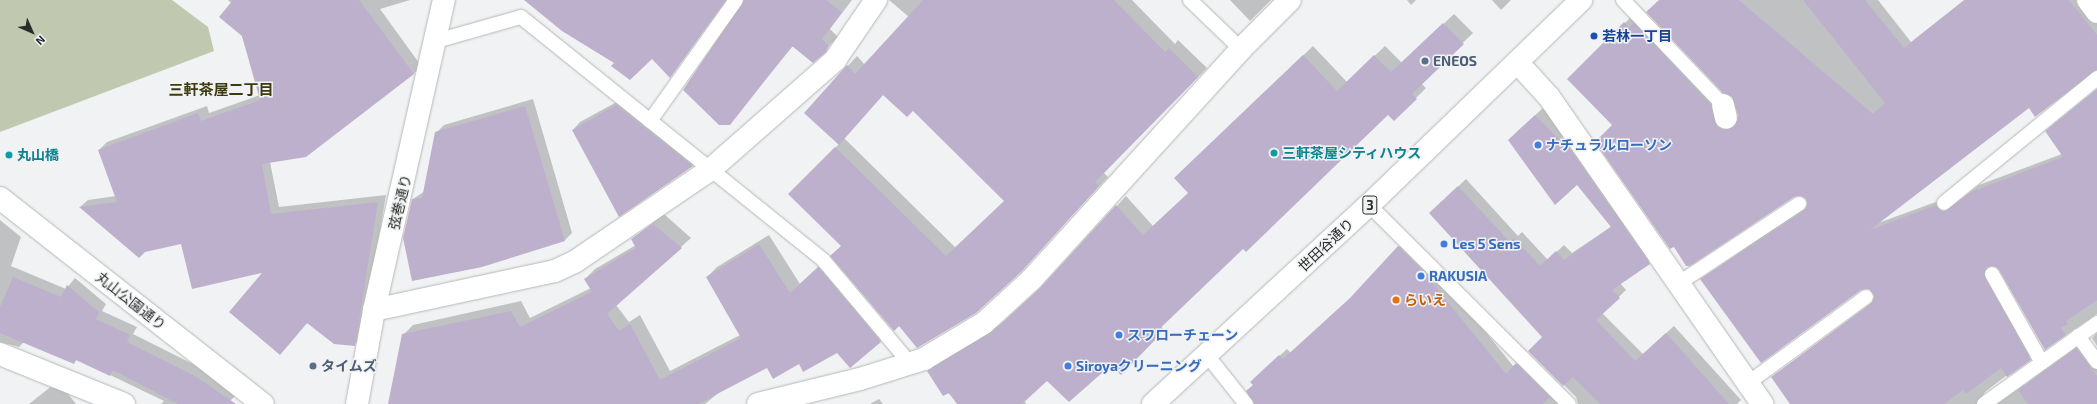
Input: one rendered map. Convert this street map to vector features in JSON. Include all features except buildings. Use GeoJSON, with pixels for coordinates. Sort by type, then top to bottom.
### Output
{"type":"FeatureCollection","features":[{"type":"Feature","properties":{"kind":"street","name":"弦巻通り"},"geometry":{"type":"LineString","coordinates":[[357,404],[374,310],[436,41],[444,0]]}},
{"type":"Feature","properties":{"kind":"street"},"geometry":{"type":"LineString","coordinates":[[374,310],[555,271],[576,261],[710,170],[835,60],[876,0]]}},
{"type":"Feature","properties":{"kind":"street"},"geometry":{"type":"LineString","coordinates":[[758,404],[860,379],[909,362],[924,359],[984,323],[1031,280],[1241,49],[1290,0]]}},
{"type":"Feature","properties":{"kind":"street","name":"世田谷通り"},"geometry":{"type":"LineString","coordinates":[[1153,404],[1369,205],[1581,0]]}},
{"type":"Feature","properties":{"kind":"street"},"geometry":{"type":"LineString","coordinates":[[2088,0],[2097,12]]}},
{"type":"Feature","properties":{"kind":"street"},"geometry":{"type":"LineString","coordinates":[[1517,62],[1550,97],[1762,404]]}},
{"type":"Feature","properties":{"kind":"street","name":"丸山公園通り"},"geometry":{"type":"LineString","coordinates":[[0,198],[263,404]]}},
{"type":"Feature","properties":{"kind":"street"},"geometry":{"type":"LineString","coordinates":[[0,354],[124,404]]}},
{"type":"Feature","properties":{"kind":"lane"},"geometry":{"type":"LineString","coordinates":[[650,122],[736,0]]}},
{"type":"Feature","properties":{"kind":"lane"},"geometry":{"type":"LineString","coordinates":[[1190,0],[1241,49]]}},
{"type":"Feature","properties":{"kind":"lane"},"geometry":{"type":"LineString","coordinates":[[1623,0],[1724,111]]}},
{"type":"Feature","properties":{"kind":"lane"},"geometry":{"type":"LineString","coordinates":[[436,41],[521,17],[823,260],[909,362]]}},
{"type":"Feature","properties":{"kind":"lane"},"geometry":{"type":"LineString","coordinates":[[1944,203],[2097,78]]}},
{"type":"Feature","properties":{"kind":"lane"},"geometry":{"type":"LineString","coordinates":[[1679,283],[1799,204]]}},
{"type":"Feature","properties":{"kind":"lane"},"geometry":{"type":"LineString","coordinates":[[1369,205],[1569,404]]}},
{"type":"Feature","properties":{"kind":"lane"},"geometry":{"type":"LineString","coordinates":[[1992,274],[2041,361]]}},
{"type":"Feature","properties":{"kind":"lane"},"geometry":{"type":"LineString","coordinates":[[1748,383],[1866,297]]}},
{"type":"Feature","properties":{"kind":"lane"},"geometry":{"type":"LineString","coordinates":[[1984,404],[2041,361],[2097,323]]}},
{"type":"Feature","properties":{"kind":"lane"},"geometry":{"type":"LineString","coordinates":[[2078,336],[2097,362]]}},
{"type":"Feature","properties":{"kind":"lane"},"geometry":{"type":"LineString","coordinates":[[1207,355],[1246,404]]}},
{"type":"Feature","properties":{"kind":"green space"},"geometry":{"type":"Polygon","coordinates":[[[0,0],[172,0],[208,27],[214,51],[0,132],[0,0]]]}},
{"type":"Feature","properties":{"kind":"place","name":"若林一丁目"},"geometry":{"type":"Point","coordinates":[1594,36]}},
{"type":"Feature","properties":{"kind":"place","name":"ENEOS"},"geometry":{"type":"Point","coordinates":[1425,61]}},
{"type":"Feature","properties":{"kind":"place","name":"ナチュラルローソン"},"geometry":{"type":"Point","coordinates":[1538,145]}},
{"type":"Feature","properties":{"kind":"place","name":"三軒茶屋シティハウス"},"geometry":{"type":"Point","coordinates":[1274,153]}},
{"type":"Feature","properties":{"kind":"place","name":"丸山橋"},"geometry":{"type":"Point","coordinates":[9,155]}},
{"type":"Feature","properties":{"kind":"place","name":"Les 5 Sens"},"geometry":{"type":"Point","coordinates":[1444,244]}},
{"type":"Feature","properties":{"kind":"place","name":"RAKUSIA"},"geometry":{"type":"Point","coordinates":[1421,276]}},
{"type":"Feature","properties":{"kind":"place","name":"らいえ"},"geometry":{"type":"Point","coordinates":[1396,300]}},
{"type":"Feature","properties":{"kind":"place","name":"スワローチェーン"},"geometry":{"type":"Point","coordinates":[1119,335]}},
{"type":"Feature","properties":{"kind":"place","name":"タイムズ"},"geometry":{"type":"Point","coordinates":[313,366]}},
{"type":"Feature","properties":{"kind":"place","name":"Siroyaクリーニング"},"geometry":{"type":"Point","coordinates":[1068,366]}},
{"type":"Feature","properties":{"kind":"district","name":"三軒茶屋二丁目"},"geometry":{"type":"Point","coordinates":[221,90]}}]}
